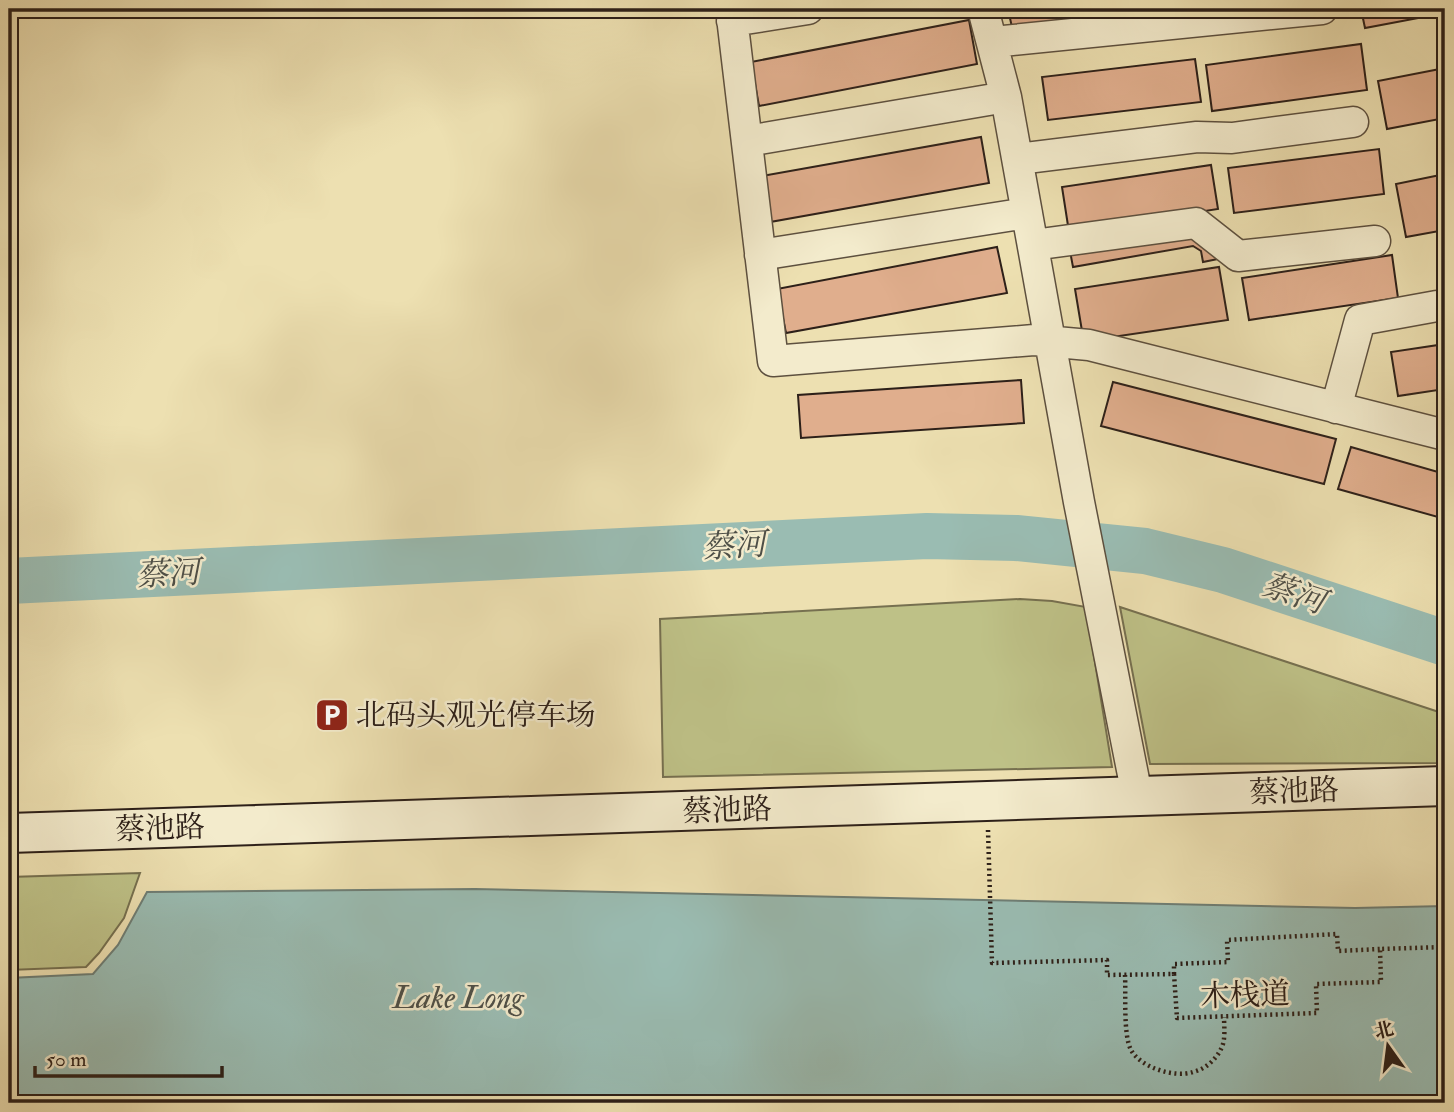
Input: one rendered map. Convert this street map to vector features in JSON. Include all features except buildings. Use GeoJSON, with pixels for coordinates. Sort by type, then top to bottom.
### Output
{"type":"FeatureCollection","features":[{"type":"Feature","properties":{"kind":"street"},"geometry":{"type":"LineString","coordinates":[[808,9],[732,15],[773,361],[1034,340],[1089,345],[1445,435]]}},
{"type":"Feature","properties":{"kind":"street"},"geometry":{"type":"LineString","coordinates":[[983,9],[1006,97],[1079,502],[1137,795]]}},
{"type":"Feature","properties":{"kind":"street"},"geometry":{"type":"LineString","coordinates":[[993,42],[1322,9]]}},
{"type":"Feature","properties":{"kind":"street"},"geometry":{"type":"LineString","coordinates":[[747,141],[1006,97]]}},
{"type":"Feature","properties":{"kind":"street"},"geometry":{"type":"LineString","coordinates":[[1018,159],[1197,136],[1232,138],[1353,122]]}},
{"type":"Feature","properties":{"kind":"street"},"geometry":{"type":"LineString","coordinates":[[760,255],[1027,213]]}},
{"type":"Feature","properties":{"kind":"street"},"geometry":{"type":"LineString","coordinates":[[1033,245],[1196,223],[1238,256],[1375,241]]}},
{"type":"Feature","properties":{"kind":"street"},"geometry":{"type":"LineString","coordinates":[[1336,408],[1360,320],[1437,306]]}},
{"type":"Feature","properties":{"kind":"street","name":"蔡池路"},"geometry":{"type":"LineString","coordinates":[[9,833],[1445,786]]}},
{"type":"Feature","properties":{"kind":"path"},"geometry":{"type":"LineString","coordinates":[[987,801],[992,963],[1107,960],[1107,975],[1125,975],[1127,1033],[1131,1050],[1144,1064],[1165,1073],[1193,1073],[1213,1062],[1223,1045],[1224,1017]]}},
{"type":"Feature","properties":{"kind":"path"},"geometry":{"type":"LineString","coordinates":[[1174,974],[1174,964],[1228,962],[1227,940],[1337,934],[1338,951],[1445,947]]}},
{"type":"Feature","properties":{"kind":"path","name":"木栈道"},"geometry":{"type":"LineString","coordinates":[[1125,975],[1174,974],[1177,1018],[1317,1013],[1316,984],[1381,982],[1380,949]]}},
{"type":"Feature","properties":{"kind":"green space"},"geometry":{"type":"Polygon","coordinates":[[[1020,599],[1086,607],[1112,767],[663,777],[660,619],[1020,599]]]}},
{"type":"Feature","properties":{"kind":"green space"},"geometry":{"type":"Polygon","coordinates":[[[1120,607],[1445,714],[1445,763],[1150,764],[1120,607]]]}},
{"type":"Feature","properties":{"kind":"green space"},"geometry":{"type":"Polygon","coordinates":[[[140,873],[124,918],[86,967],[9,970],[9,877],[140,873]]]}},
{"type":"Feature","properties":{"kind":"water","name":"Lake Long"},"geometry":{"type":"Polygon","coordinates":[[[475,889],[1355,908],[1445,906],[1445,1103],[9,1103],[9,978],[93,974],[118,945],[147,892],[475,889]]]}},
{"type":"Feature","properties":{"kind":"waterway","name":"蔡河"},"geometry":{"type":"LineString","coordinates":[[9,581],[927,536],[1016,538],[1145,551],[1223,570],[1445,643]]}},
{"type":"Feature","properties":{"kind":"place","name":"北码头观光停车场"},"geometry":{"type":"Point","coordinates":[332,715]}}]}
